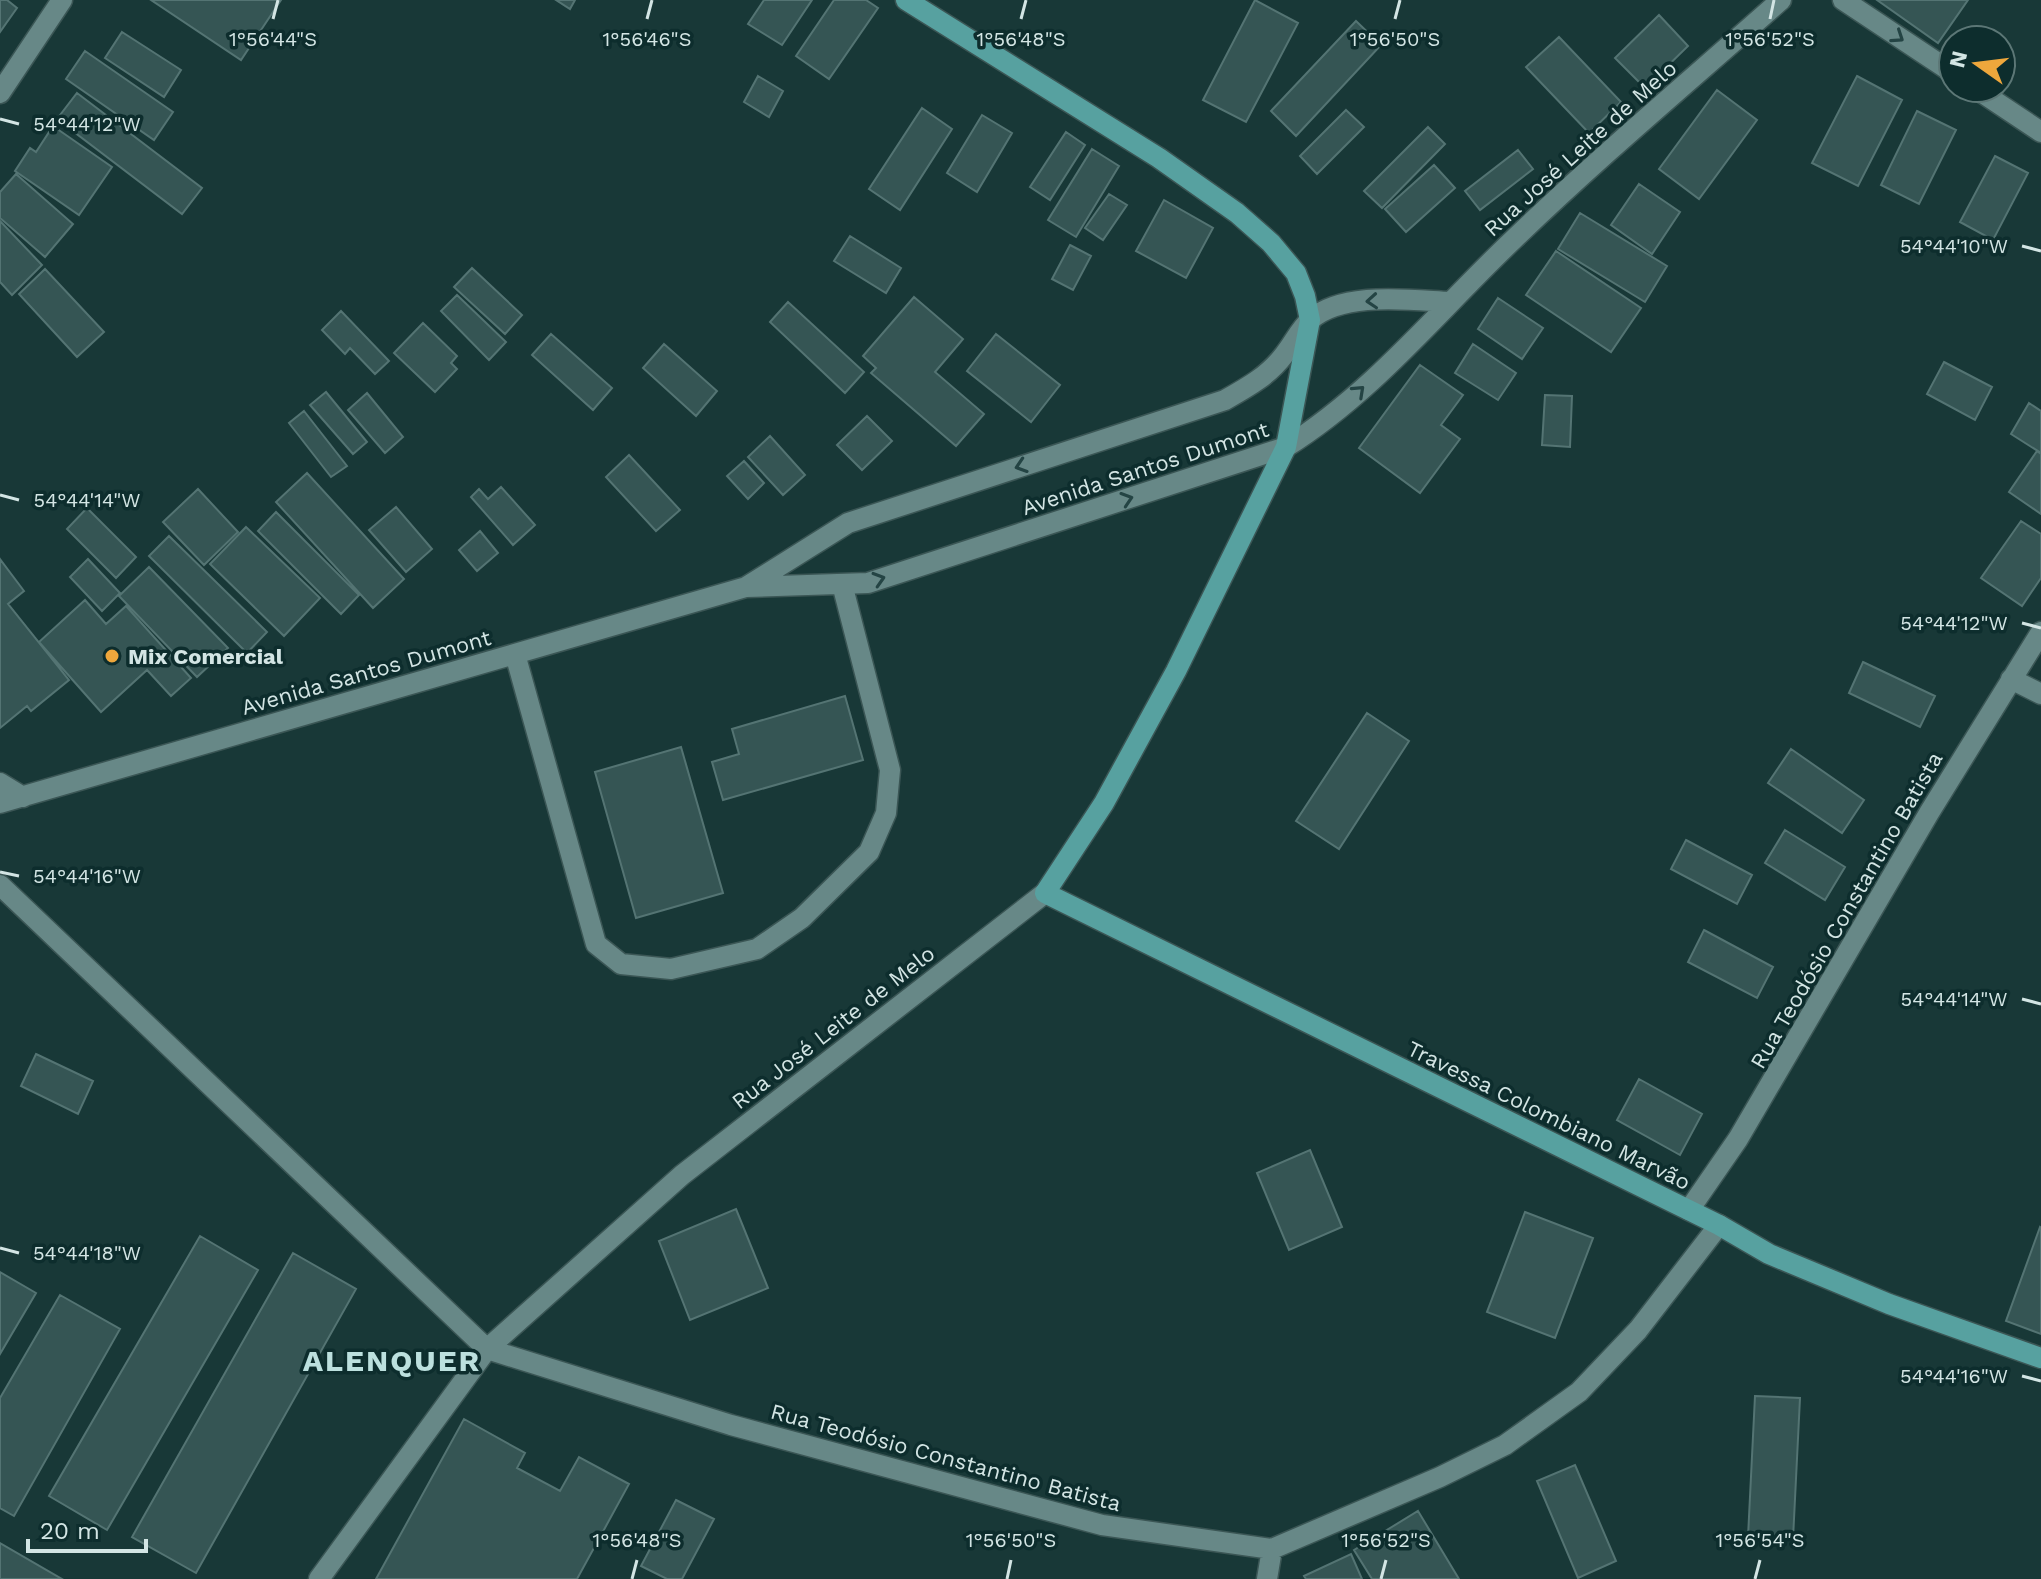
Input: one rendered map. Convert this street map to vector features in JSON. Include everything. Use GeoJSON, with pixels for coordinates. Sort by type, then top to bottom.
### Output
{"type":"FeatureCollection","features":[{"type":"Feature","properties":{"kind":"main road"},"geometry":{"type":"LineString","coordinates":[[906,0],[1159,158],[1237,213],[1271,243],[1296,273],[1310,320],[1286,447]]}},
{"type":"Feature","properties":{"kind":"main road","name":"Rua José Leite de Melo"},"geometry":{"type":"LineString","coordinates":[[1045,893],[1104,803],[1176,671],[1286,447]]}},
{"type":"Feature","properties":{"kind":"main road","name":"Travessa Colombiano Marvão"},"geometry":{"type":"LineString","coordinates":[[1045,893],[1689,1210],[1769,1254],[1889,1304],[2041,1358]]}},
{"type":"Feature","properties":{"kind":"street"},"geometry":{"type":"LineString","coordinates":[[0,93],[62,0]]}},
{"type":"Feature","properties":{"kind":"street","name":"Rua José Leite de Melo"},"geometry":{"type":"LineString","coordinates":[[1450,302],[1515,238],[1781,0]]}},
{"type":"Feature","properties":{"kind":"street"},"geometry":{"type":"LineString","coordinates":[[1843,0],[1937,62]]}},
{"type":"Feature","properties":{"kind":"street"},"geometry":{"type":"LineString","coordinates":[[1999,104],[2041,132]]}},
{"type":"Feature","properties":{"kind":"street"},"geometry":{"type":"LineString","coordinates":[[1310,320],[1333,307],[1361,301],[1450,302]]}},
{"type":"Feature","properties":{"kind":"street","name":"Avenida Santos Dumont"},"geometry":{"type":"LineString","coordinates":[[0,803],[746,587],[868,583],[1286,447],[1329,419],[1407,348],[1450,302]]}},
{"type":"Feature","properties":{"kind":"street","name":"Avenida Santos Dumont"},"geometry":{"type":"LineString","coordinates":[[746,587],[848,523],[1225,400],[1260,380],[1283,357],[1310,320]]}},
{"type":"Feature","properties":{"kind":"street"},"geometry":{"type":"LineString","coordinates":[[515,654],[596,944],[621,964],[671,969],[757,949],[802,918],[869,852],[886,813],[890,770],[842,584]]}},
{"type":"Feature","properties":{"kind":"street","name":"Rua Teodósio Constantino Batista"},"geometry":{"type":"LineString","coordinates":[[1689,1210],[1738,1139],[1929,813],[2041,632]]}},
{"type":"Feature","properties":{"kind":"street"},"geometry":{"type":"LineString","coordinates":[[2011,679],[2041,694]]}},
{"type":"Feature","properties":{"kind":"street"},"geometry":{"type":"LineString","coordinates":[[0,783],[23,797]]}},
{"type":"Feature","properties":{"kind":"street"},"geometry":{"type":"LineString","coordinates":[[0,885],[487,1349]]}},
{"type":"Feature","properties":{"kind":"street","name":"Rua José Leite de Melo"},"geometry":{"type":"LineString","coordinates":[[319,1579],[487,1349],[682,1175],[1045,893]]}},
{"type":"Feature","properties":{"kind":"street"},"geometry":{"type":"LineString","coordinates":[[1267,1579],[1272,1549],[1440,1477],[1505,1445],[1579,1392],[1638,1330],[1719,1225]]}},
{"type":"Feature","properties":{"kind":"street","name":"Rua Teodósio Constantino Batista"},"geometry":{"type":"LineString","coordinates":[[487,1349],[731,1425],[1102,1525],[1272,1549]]}},
{"type":"Feature","properties":{"kind":"building"},"geometry":{"type":"Polygon","coordinates":[[[0,0],[7,0],[17,8],[0,32],[0,0]]]}},
{"type":"Feature","properties":{"kind":"building"},"geometry":{"type":"Polygon","coordinates":[[[151,0],[281,0],[241,60],[151,0]]]}},
{"type":"Feature","properties":{"kind":"building"},"geometry":{"type":"Polygon","coordinates":[[[556,0],[575,0],[570,9],[556,0]]]}},
{"type":"Feature","properties":{"kind":"building"},"geometry":{"type":"Polygon","coordinates":[[[764,0],[812,0],[782,45],[748,24],[764,0]]]}},
{"type":"Feature","properties":{"kind":"building"},"geometry":{"type":"Polygon","coordinates":[[[834,0],[866,0],[878,8],[829,79],[796,56],[834,0]]]}},
{"type":"Feature","properties":{"kind":"building"},"geometry":{"type":"Polygon","coordinates":[[[1255,0],[1298,23],[1246,122],[1203,100],[1255,0]]]}},
{"type":"Feature","properties":{"kind":"building"},"geometry":{"type":"Polygon","coordinates":[[[1877,0],[1968,0],[1951,24],[1937,24],[1937,42],[1877,0]]]}},
{"type":"Feature","properties":{"kind":"building"},"geometry":{"type":"Polygon","coordinates":[[[1659,15],[1688,46],[1645,88],[1615,58],[1659,15]]]}},
{"type":"Feature","properties":{"kind":"building"},"geometry":{"type":"Polygon","coordinates":[[[1356,21],[1381,45],[1296,136],[1271,111],[1356,21]]]}},
{"type":"Feature","properties":{"kind":"building"},"geometry":{"type":"Polygon","coordinates":[[[122,32],[181,70],[164,97],[105,58],[122,32]]]}},
{"type":"Feature","properties":{"kind":"building"},"geometry":{"type":"Polygon","coordinates":[[[1559,37],[1621,102],[1589,133],[1526,67],[1559,37]]]}},
{"type":"Feature","properties":{"kind":"building"},"geometry":{"type":"Polygon","coordinates":[[[85,51],[173,112],[154,140],[66,79],[85,51]]]}},
{"type":"Feature","properties":{"kind":"building"},"geometry":{"type":"Polygon","coordinates":[[[758,76],[783,91],[769,117],[744,102],[758,76]]]}},
{"type":"Feature","properties":{"kind":"building"},"geometry":{"type":"Polygon","coordinates":[[[1857,76],[1902,100],[1858,186],[1812,163],[1857,76]]]}},
{"type":"Feature","properties":{"kind":"building"},"geometry":{"type":"Polygon","coordinates":[[[1717,90],[1757,120],[1699,199],[1659,169],[1717,90]]]}},
{"type":"Feature","properties":{"kind":"building"},"geometry":{"type":"Polygon","coordinates":[[[77,93],[202,188],[182,214],[57,119],[77,93]]]}},
{"type":"Feature","properties":{"kind":"building"},"geometry":{"type":"Polygon","coordinates":[[[922,108],[952,129],[900,210],[869,189],[922,108]]]}},
{"type":"Feature","properties":{"kind":"building"},"geometry":{"type":"Polygon","coordinates":[[[1346,110],[1364,127],[1317,174],[1300,156],[1346,110]]]}},
{"type":"Feature","properties":{"kind":"building"},"geometry":{"type":"Polygon","coordinates":[[[1917,111],[1956,130],[1919,204],[1881,185],[1917,111]]]}},
{"type":"Feature","properties":{"kind":"building"},"geometry":{"type":"Polygon","coordinates":[[[982,115],[1012,133],[977,192],[947,173],[982,115]]]}},
{"type":"Feature","properties":{"kind":"building"},"geometry":{"type":"Polygon","coordinates":[[[53,126],[112,167],[79,215],[15,171],[30,148],[36,152],[53,126]]]}},
{"type":"Feature","properties":{"kind":"building"},"geometry":{"type":"Polygon","coordinates":[[[1428,127],[1445,144],[1382,208],[1364,191],[1428,127]]]}},
{"type":"Feature","properties":{"kind":"building"},"geometry":{"type":"Polygon","coordinates":[[[1066,132],[1085,145],[1050,200],[1030,187],[1066,132]]]}},
{"type":"Feature","properties":{"kind":"building"},"geometry":{"type":"Polygon","coordinates":[[[1092,149],[1119,166],[1076,237],[1048,220],[1092,149]]]}},
{"type":"Feature","properties":{"kind":"building"},"geometry":{"type":"Polygon","coordinates":[[[1518,150],[1533,169],[1480,210],[1465,191],[1518,150]]]}},
{"type":"Feature","properties":{"kind":"building"},"geometry":{"type":"Polygon","coordinates":[[[1995,156],[2028,173],[1993,240],[1960,222],[1995,156]]]}},
{"type":"Feature","properties":{"kind":"building"},"geometry":{"type":"Polygon","coordinates":[[[1434,165],[1455,188],[1406,232],[1385,209],[1434,165]]]}},
{"type":"Feature","properties":{"kind":"building"},"geometry":{"type":"Polygon","coordinates":[[[16,174],[73,224],[45,257],[0,218],[0,192],[16,174]]]}},
{"type":"Feature","properties":{"kind":"building"},"geometry":{"type":"Polygon","coordinates":[[[1639,184],[1680,212],[1652,254],[1611,225],[1639,184]]]}},
{"type":"Feature","properties":{"kind":"building"},"geometry":{"type":"Polygon","coordinates":[[[1109,194],[1127,205],[1103,240],[1085,228],[1109,194]]]}},
{"type":"Feature","properties":{"kind":"building"},"geometry":{"type":"Polygon","coordinates":[[[1164,200],[1213,228],[1186,278],[1136,251],[1164,200]]]}},
{"type":"Feature","properties":{"kind":"building"},"geometry":{"type":"Polygon","coordinates":[[[1580,213],[1667,266],[1645,302],[1558,249],[1580,213]]]}},
{"type":"Feature","properties":{"kind":"building"},"geometry":{"type":"Polygon","coordinates":[[[0,221],[42,265],[12,295],[0,282],[0,221]]]}},
{"type":"Feature","properties":{"kind":"building"},"geometry":{"type":"Polygon","coordinates":[[[850,236],[901,268],[886,293],[834,261],[850,236]]]}},
{"type":"Feature","properties":{"kind":"building"},"geometry":{"type":"Polygon","coordinates":[[[1070,245],[1091,256],[1073,290],[1052,279],[1070,245]]]}},
{"type":"Feature","properties":{"kind":"building"},"geometry":{"type":"Polygon","coordinates":[[[1556,251],[1641,308],[1611,352],[1526,295],[1556,251]]]}},
{"type":"Feature","properties":{"kind":"building"},"geometry":{"type":"Polygon","coordinates":[[[472,268],[522,315],[505,334],[454,287],[472,268]]]}},
{"type":"Feature","properties":{"kind":"building"},"geometry":{"type":"Polygon","coordinates":[[[45,269],[104,332],[77,357],[19,294],[45,269]]]}},
{"type":"Feature","properties":{"kind":"building"},"geometry":{"type":"Polygon","coordinates":[[[457,295],[506,342],[489,360],[441,311],[457,295]]]}},
{"type":"Feature","properties":{"kind":"building"},"geometry":{"type":"Polygon","coordinates":[[[914,297],[963,339],[935,372],[984,414],[956,446],[871,373],[876,368],[863,356],[914,297]]]}},
{"type":"Feature","properties":{"kind":"building"},"geometry":{"type":"Polygon","coordinates":[[[1498,298],[1543,328],[1522,359],[1478,329],[1498,298]]]}},
{"type":"Feature","properties":{"kind":"building"},"geometry":{"type":"Polygon","coordinates":[[[788,302],[864,372],[845,393],[770,322],[788,302]]]}},
{"type":"Feature","properties":{"kind":"building"},"geometry":{"type":"Polygon","coordinates":[[[341,311],[389,361],[375,374],[350,348],[345,354],[322,330],[341,311]]]}},
{"type":"Feature","properties":{"kind":"building"},"geometry":{"type":"Polygon","coordinates":[[[423,323],[457,356],[451,363],[457,369],[435,392],[394,353],[423,323]]]}},
{"type":"Feature","properties":{"kind":"building"},"geometry":{"type":"Polygon","coordinates":[[[551,334],[612,388],[593,410],[532,355],[551,334]]]}},
{"type":"Feature","properties":{"kind":"building"},"geometry":{"type":"Polygon","coordinates":[[[996,334],[1060,385],[1031,422],[967,371],[996,334]]]}},
{"type":"Feature","properties":{"kind":"building"},"geometry":{"type":"Polygon","coordinates":[[[664,344],[717,391],[696,416],[643,368],[664,344]]]}},
{"type":"Feature","properties":{"kind":"building"},"geometry":{"type":"Polygon","coordinates":[[[1473,344],[1516,373],[1498,400],[1455,373],[1473,344]]]}},
{"type":"Feature","properties":{"kind":"building"},"geometry":{"type":"Polygon","coordinates":[[[1944,362],[1992,387],[1975,420],[1927,394],[1944,362]]]}},
{"type":"Feature","properties":{"kind":"building"},"geometry":{"type":"Polygon","coordinates":[[[1420,365],[1463,395],[1441,425],[1460,439],[1420,493],[1359,448],[1420,365]]]}},
{"type":"Feature","properties":{"kind":"building"},"geometry":{"type":"Polygon","coordinates":[[[326,392],[367,442],[353,454],[310,405],[326,392]]]}},
{"type":"Feature","properties":{"kind":"building"},"geometry":{"type":"Polygon","coordinates":[[[367,393],[403,437],[385,453],[348,410],[367,393]]]}},
{"type":"Feature","properties":{"kind":"building"},"geometry":{"type":"Polygon","coordinates":[[[1545,395],[1572,396],[1570,447],[1542,445],[1545,395]]]}},
{"type":"Feature","properties":{"kind":"building"},"geometry":{"type":"Polygon","coordinates":[[[2029,403],[2041,411],[2041,453],[2011,434],[2029,403]]]}},
{"type":"Feature","properties":{"kind":"building"},"geometry":{"type":"Polygon","coordinates":[[[304,411],[347,466],[331,477],[289,423],[304,411]]]}},
{"type":"Feature","properties":{"kind":"building"},"geometry":{"type":"Polygon","coordinates":[[[867,416],[892,441],[862,470],[837,445],[867,416]]]}},
{"type":"Feature","properties":{"kind":"building"},"geometry":{"type":"Polygon","coordinates":[[[770,436],[805,475],[783,495],[748,457],[770,436]]]}},
{"type":"Feature","properties":{"kind":"building"},"geometry":{"type":"Polygon","coordinates":[[[2037,451],[2041,454],[2041,514],[2009,492],[2037,451]]]}},
{"type":"Feature","properties":{"kind":"building"},"geometry":{"type":"Polygon","coordinates":[[[629,455],[680,510],[656,531],[606,477],[629,455]]]}},
{"type":"Feature","properties":{"kind":"building"},"geometry":{"type":"Polygon","coordinates":[[[744,461],[764,483],[748,499],[727,476],[744,461]]]}},
{"type":"Feature","properties":{"kind":"building"},"geometry":{"type":"Polygon","coordinates":[[[307,473],[404,579],[373,608],[276,502],[307,473]]]}},
{"type":"Feature","properties":{"kind":"building"},"geometry":{"type":"Polygon","coordinates":[[[501,487],[535,525],[513,545],[471,497],[479,489],[488,499],[501,487]]]}},
{"type":"Feature","properties":{"kind":"building"},"geometry":{"type":"Polygon","coordinates":[[[198,489],[238,532],[204,565],[163,522],[198,489]]]}},
{"type":"Feature","properties":{"kind":"building"},"geometry":{"type":"Polygon","coordinates":[[[396,507],[432,549],[406,572],[369,530],[396,507]]]}},
{"type":"Feature","properties":{"kind":"building"},"geometry":{"type":"Polygon","coordinates":[[[87,508],[136,557],[116,578],[67,529],[87,508]]]}},
{"type":"Feature","properties":{"kind":"building"},"geometry":{"type":"Polygon","coordinates":[[[276,512],[359,595],[341,614],[258,531],[276,512]]]}},
{"type":"Feature","properties":{"kind":"building"},"geometry":{"type":"Polygon","coordinates":[[[2021,521],[2041,534],[2041,578],[2022,606],[1981,578],[2021,521]]]}},
{"type":"Feature","properties":{"kind":"building"},"geometry":{"type":"Polygon","coordinates":[[[246,527],[320,598],[284,636],[210,564],[246,527]]]}},
{"type":"Feature","properties":{"kind":"building"},"geometry":{"type":"Polygon","coordinates":[[[480,531],[498,553],[477,571],[459,550],[480,531]]]}},
{"type":"Feature","properties":{"kind":"building"},"geometry":{"type":"Polygon","coordinates":[[[169,536],[267,632],[247,653],[149,556],[169,536]]]}},
{"type":"Feature","properties":{"kind":"building"},"geometry":{"type":"Polygon","coordinates":[[[0,559],[24,591],[8,604],[69,680],[31,711],[27,706],[0,728],[0,559]]]}},
{"type":"Feature","properties":{"kind":"building"},"geometry":{"type":"Polygon","coordinates":[[[88,559],[120,593],[102,611],[70,577],[88,559]]]}},
{"type":"Feature","properties":{"kind":"building"},"geometry":{"type":"Polygon","coordinates":[[[149,567],[228,648],[197,677],[119,596],[149,567]]]}},
{"type":"Feature","properties":{"kind":"building","name":"Mix Comercial"},"geometry":{"type":"Polygon","coordinates":[[[85,600],[106,624],[126,606],[191,678],[171,696],[147,670],[101,712],[39,642],[85,600]]]}},
{"type":"Feature","properties":{"kind":"building"},"geometry":{"type":"Polygon","coordinates":[[[1863,662],[1935,696],[1920,727],[1849,693],[1863,662]]]}},
{"type":"Feature","properties":{"kind":"building"},"geometry":{"type":"Polygon","coordinates":[[[845,696],[863,760],[723,800],[712,762],[739,754],[732,729],[845,696]]]}},
{"type":"Feature","properties":{"kind":"building"},"geometry":{"type":"Polygon","coordinates":[[[1367,713],[1409,741],[1339,849],[1296,821],[1367,713]]]}},
{"type":"Feature","properties":{"kind":"building"},"geometry":{"type":"Polygon","coordinates":[[[681,747],[723,893],[636,918],[595,772],[681,747]]]}},
{"type":"Feature","properties":{"kind":"building"},"geometry":{"type":"Polygon","coordinates":[[[1791,749],[1864,800],[1842,833],[1768,783],[1791,749]]]}},
{"type":"Feature","properties":{"kind":"building"},"geometry":{"type":"Polygon","coordinates":[[[1785,830],[1845,867],[1825,900],[1765,863],[1785,830]]]}},
{"type":"Feature","properties":{"kind":"building"},"geometry":{"type":"Polygon","coordinates":[[[1686,840],[1752,875],[1737,904],[1671,869],[1686,840]]]}},
{"type":"Feature","properties":{"kind":"building"},"geometry":{"type":"Polygon","coordinates":[[[1704,930],[1773,967],[1757,998],[1688,962],[1704,930]]]}},
{"type":"Feature","properties":{"kind":"building"},"geometry":{"type":"Polygon","coordinates":[[[36,1054],[93,1081],[78,1114],[21,1086],[36,1054]]]}},
{"type":"Feature","properties":{"kind":"building"},"geometry":{"type":"Polygon","coordinates":[[[1639,1079],[1702,1114],[1680,1155],[1617,1120],[1639,1079]]]}},
{"type":"Feature","properties":{"kind":"building"},"geometry":{"type":"Polygon","coordinates":[[[1310,1150],[1342,1227],[1289,1250],[1257,1173],[1310,1150]]]}},
{"type":"Feature","properties":{"kind":"building"},"geometry":{"type":"Polygon","coordinates":[[[736,1209],[768,1288],[690,1320],[659,1241],[736,1209]]]}},
{"type":"Feature","properties":{"kind":"building"},"geometry":{"type":"Polygon","coordinates":[[[1525,1212],[1593,1238],[1555,1338],[1487,1312],[1525,1212]]]}},
{"type":"Feature","properties":{"kind":"building"},"geometry":{"type":"Polygon","coordinates":[[[2041,1228],[2041,1334],[2006,1321],[2041,1228]]]}},
{"type":"Feature","properties":{"kind":"building"},"geometry":{"type":"Polygon","coordinates":[[[200,1236],[258,1270],[107,1530],[49,1496],[200,1236]]]}},
{"type":"Feature","properties":{"kind":"building"},"geometry":{"type":"Polygon","coordinates":[[[293,1253],[356,1289],[196,1573],[132,1537],[293,1253]]]}},
{"type":"Feature","properties":{"kind":"building"},"geometry":{"type":"Polygon","coordinates":[[[0,1272],[36,1293],[0,1354],[0,1272]]]}},
{"type":"Feature","properties":{"kind":"building"},"geometry":{"type":"Polygon","coordinates":[[[60,1295],[120,1329],[14,1516],[0,1508],[0,1398],[60,1295]]]}},
{"type":"Feature","properties":{"kind":"building"},"geometry":{"type":"Polygon","coordinates":[[[1755,1396],[1800,1398],[1793,1539],[1748,1537],[1755,1396]]]}},
{"type":"Feature","properties":{"kind":"building"},"geometry":{"type":"Polygon","coordinates":[[[464,1419],[525,1453],[517,1468],[560,1491],[579,1457],[629,1484],[577,1579],[376,1579],[464,1419]]]}},
{"type":"Feature","properties":{"kind":"building"},"geometry":{"type":"Polygon","coordinates":[[[1575,1465],[1616,1561],[1578,1578],[1537,1481],[1575,1465]]]}},
{"type":"Feature","properties":{"kind":"building"},"geometry":{"type":"Polygon","coordinates":[[[676,1500],[714,1519],[682,1579],[667,1579],[641,1566],[676,1500]]]}},
{"type":"Feature","properties":{"kind":"building"},"geometry":{"type":"Polygon","coordinates":[[[1418,1511],[1459,1579],[1372,1579],[1354,1550],[1418,1511]]]}},
{"type":"Feature","properties":{"kind":"building"},"geometry":{"type":"Polygon","coordinates":[[[0,1543],[62,1579],[0,1579],[0,1543]]]}},
{"type":"Feature","properties":{"kind":"building"},"geometry":{"type":"Polygon","coordinates":[[[1351,1554],[1362,1579],[1306,1579],[1304,1576],[1351,1554]]]}},
{"type":"Feature","properties":{"kind":"place","name":"Mix Comercial"},"geometry":{"type":"Point","coordinates":[112,656]}},
{"type":"Feature","properties":{"kind":"district","name":"ALENQUER"},"geometry":{"type":"Point","coordinates":[392,1361]}}]}
